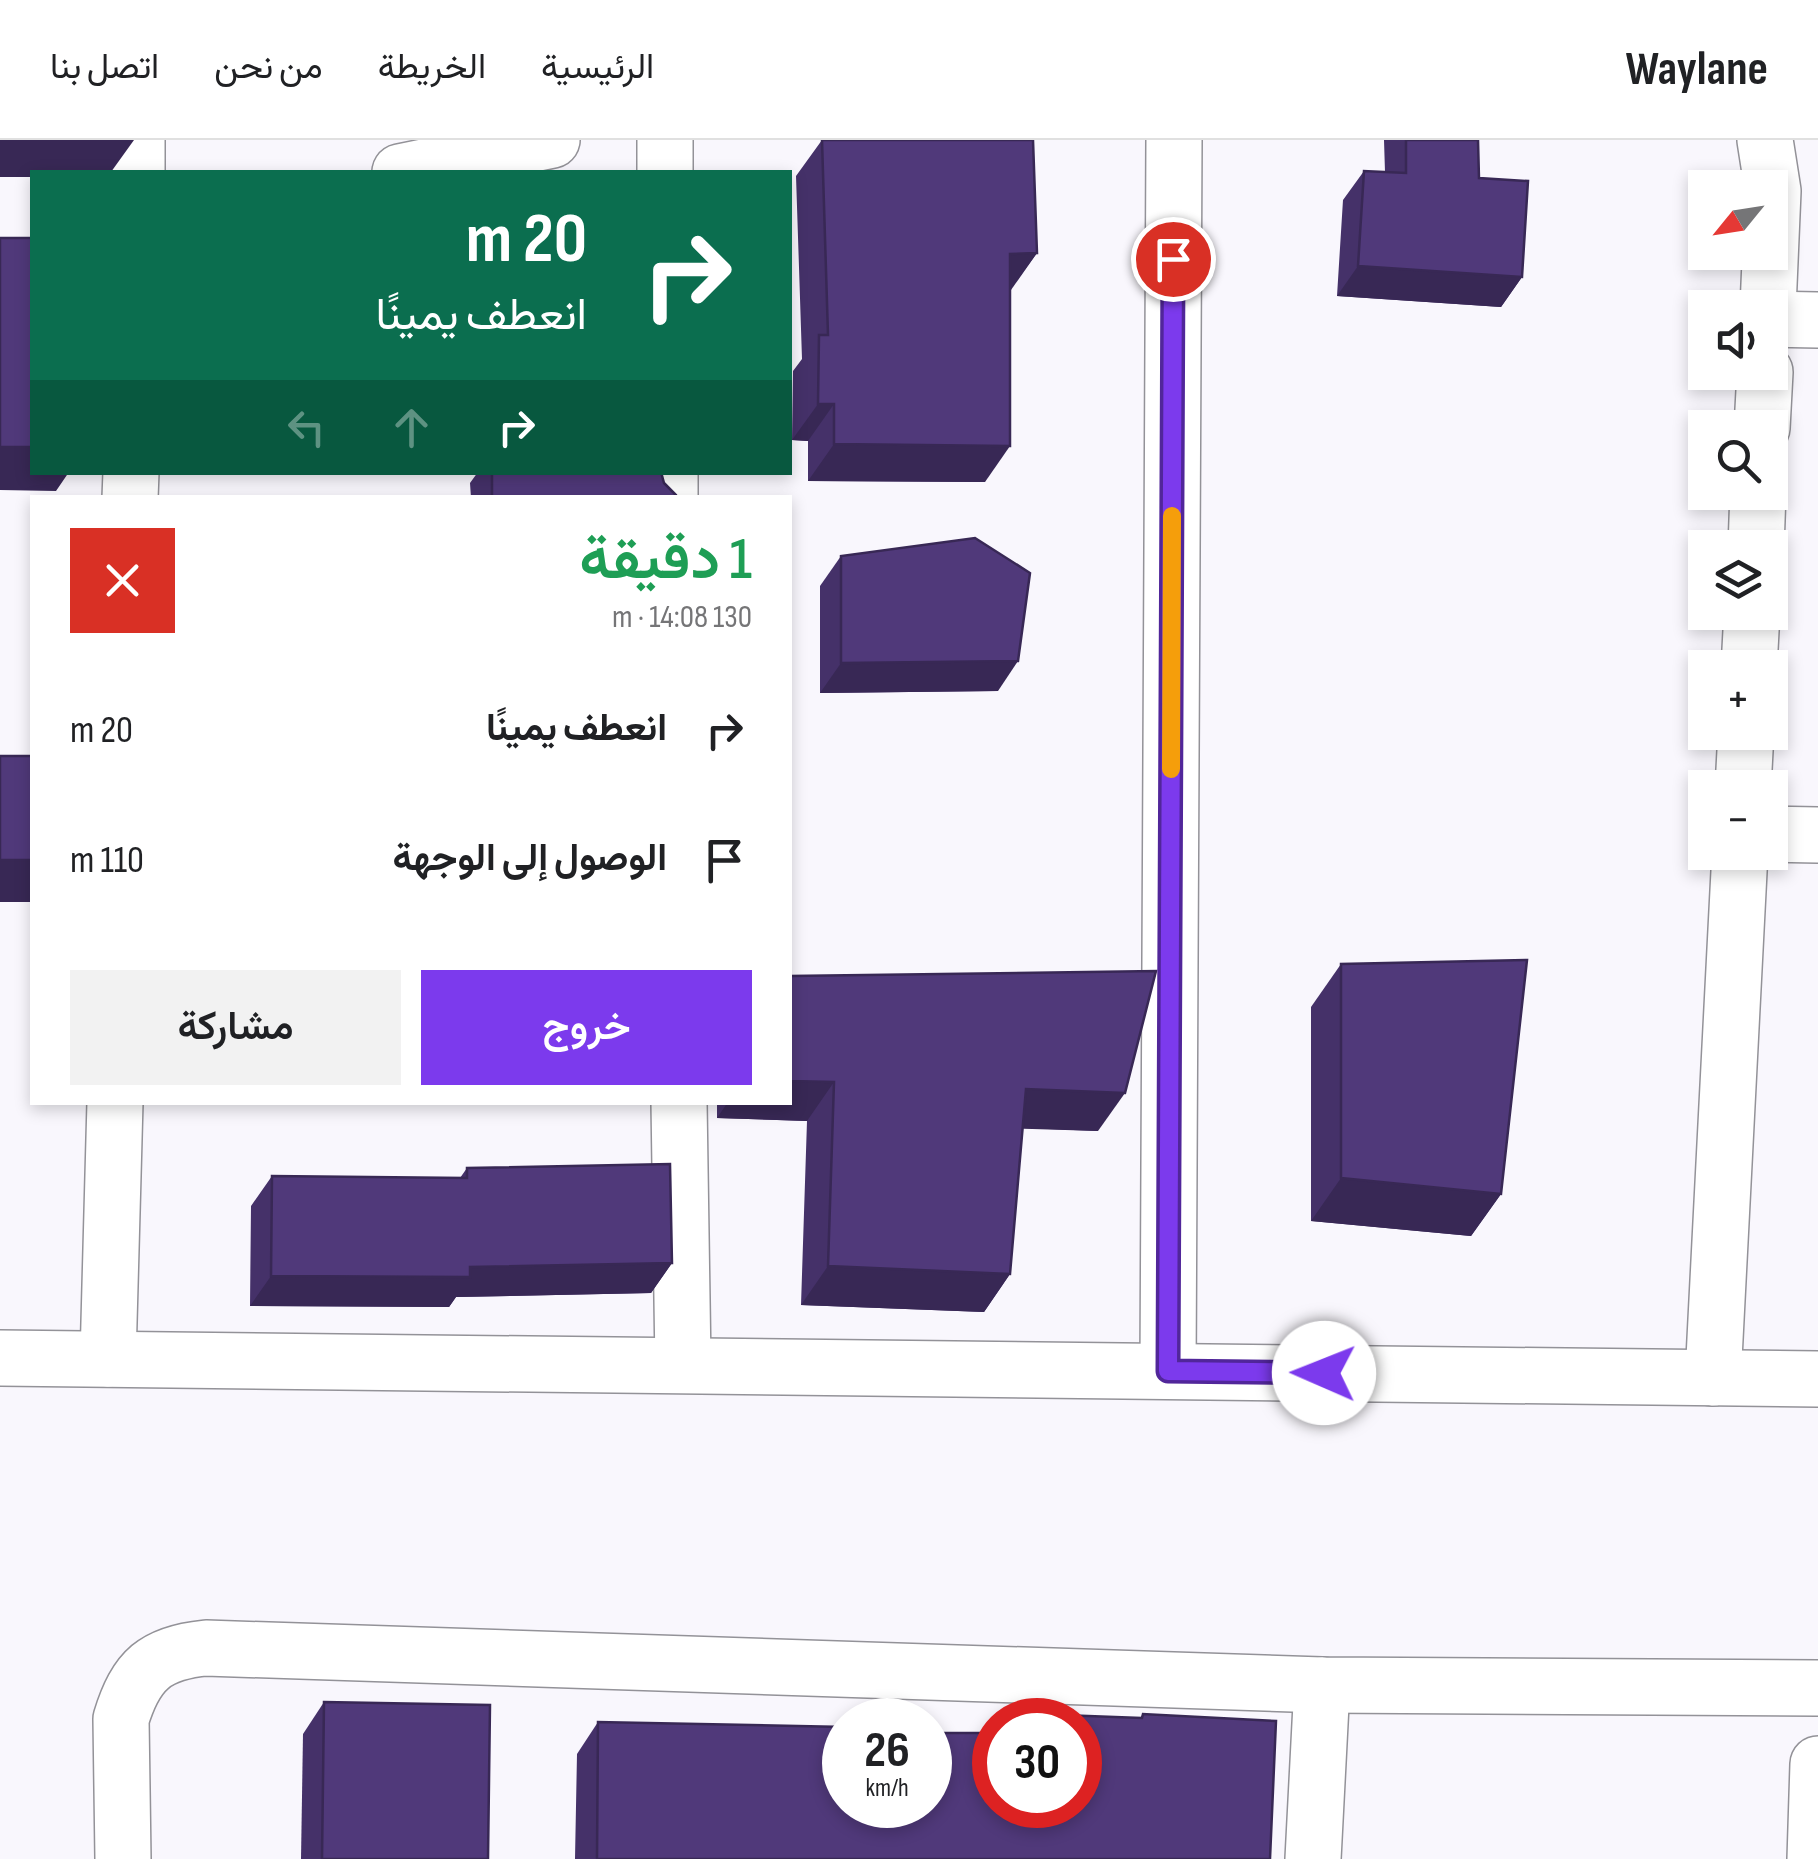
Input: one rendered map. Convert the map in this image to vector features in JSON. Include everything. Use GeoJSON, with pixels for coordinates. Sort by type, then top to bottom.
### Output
{"type":"FeatureCollection","features":[{"type":"Feature","properties":{"kind":"street"},"geometry":{"type":"LineString","coordinates":[[137,140],[137,170]]}},
{"type":"Feature","properties":{"kind":"street"},"geometry":{"type":"LineString","coordinates":[[410,170],[552,140]]}},
{"type":"Feature","properties":{"kind":"street"},"geometry":{"type":"LineString","coordinates":[[664,140],[665,170]]}},
{"type":"Feature","properties":{"kind":"street"},"geometry":{"type":"LineString","coordinates":[[1168,1371],[1174,140]]}},
{"type":"Feature","properties":{"kind":"street"},"geometry":{"type":"LineString","coordinates":[[1765,140],[1774,191],[1769,290]]}},
{"type":"Feature","properties":{"kind":"street"},"geometry":{"type":"LineString","coordinates":[[1788,319],[1818,320]]}},
{"type":"Feature","properties":{"kind":"street"},"geometry":{"type":"LineString","coordinates":[[1788,834],[1818,835]]}},
{"type":"Feature","properties":{"kind":"street"},"geometry":{"type":"LineString","coordinates":[[1713,1378],[1739,870]]}},
{"type":"Feature","properties":{"kind":"street"},"geometry":{"type":"LineString","coordinates":[[108,1358],[115,1105]]}},
{"type":"Feature","properties":{"kind":"street"},"geometry":{"type":"LineString","coordinates":[[679,1105],[683,1365]]}},
{"type":"Feature","properties":{"kind":"street"},"geometry":{"type":"LineString","coordinates":[[0,1358],[1818,1379]]}},
{"type":"Feature","properties":{"kind":"street"},"geometry":{"type":"LineString","coordinates":[[123,1859],[121,1719],[127,1698],[154,1663],[179,1651],[206,1648],[1322,1685],[1818,1688]]}},
{"type":"Feature","properties":{"kind":"street"},"geometry":{"type":"LineString","coordinates":[[1313,1859],[1322,1685]]}},
{"type":"Feature","properties":{"kind":"street"},"geometry":{"type":"LineString","coordinates":[[1816,1859],[1818,1764]]}},
{"type":"Feature","properties":{"kind":"building"},"geometry":{"type":"Polygon","coordinates":[[[822,140],[1033,140],[1037,253],[1010,254],[1010,446],[834,444],[834,404],[818,404],[819,335],[828,335],[822,140]]]}},
{"type":"Feature","properties":{"kind":"building"},"geometry":{"type":"Polygon","coordinates":[[[1406,140],[1478,140],[1479,178],[1528,181],[1522,277],[1358,266],[1364,171],[1406,173],[1406,140]]]}},
{"type":"Feature","properties":{"kind":"building"},"geometry":{"type":"Polygon","coordinates":[[[0,238],[30,238],[30,447],[0,447],[0,238]]]}},
{"type":"Feature","properties":{"kind":"building"},"geometry":{"type":"Polygon","coordinates":[[[492,475],[662,475],[676,495],[492,495],[492,475]]]}},
{"type":"Feature","properties":{"kind":"building"},"geometry":{"type":"Polygon","coordinates":[[[975,538],[1030,573],[1018,661],[841,663],[841,556],[975,538]]]}},
{"type":"Feature","properties":{"kind":"building"},"geometry":{"type":"Polygon","coordinates":[[[0,756],[30,756],[30,860],[0,860],[0,756]]]}},
{"type":"Feature","properties":{"kind":"building"},"geometry":{"type":"Polygon","coordinates":[[[1527,960],[1501,1194],[1341,1178],[1341,964],[1527,960]]]}},
{"type":"Feature","properties":{"kind":"building"},"geometry":{"type":"Polygon","coordinates":[[[1156,971],[1125,1093],[1026,1089],[1010,1274],[828,1266],[834,1082],[792,1081],[792,976],[1156,971]]]}},
{"type":"Feature","properties":{"kind":"building"},"geometry":{"type":"Polygon","coordinates":[[[670,1164],[672,1263],[470,1267],[470,1277],[271,1276],[272,1176],[467,1178],[467,1168],[670,1164]]]}},
{"type":"Feature","properties":{"kind":"building"},"geometry":{"type":"Polygon","coordinates":[[[324,1702],[490,1705],[488,1859],[322,1859],[324,1702]]]}},
{"type":"Feature","properties":{"kind":"building"},"geometry":{"type":"Polygon","coordinates":[[[1143,1714],[1276,1721],[1270,1859],[597,1859],[598,1722],[822,1727],[822,1828],[952,1828],[952,1733],[972,1733],[972,1828],[1102,1828],[1102,1717],[1142,1718],[1143,1714]]]}},
{"type":"Feature","properties":{"kind":"slow traffic"},"geometry":{"type":"LineString","coordinates":[[1171,769],[1172,516]]}},
{"type":"Feature","properties":{"kind":"route"},"geometry":{"type":"LineString","coordinates":[[1173,259],[1168,1371],[1324,1373]]}}]}
